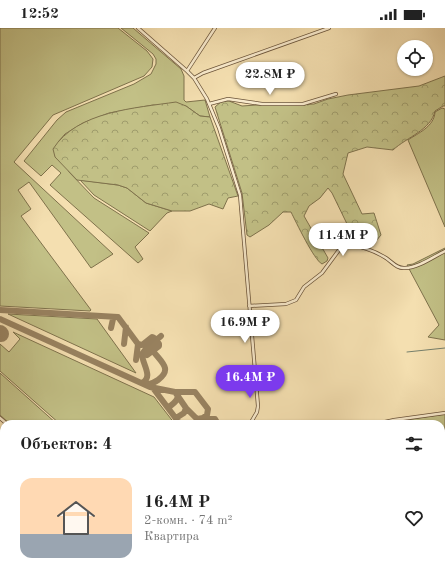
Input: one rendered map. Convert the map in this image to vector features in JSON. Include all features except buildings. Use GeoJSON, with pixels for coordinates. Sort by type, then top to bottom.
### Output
{"type":"FeatureCollection","features":[{"type":"Feature","properties":{"kind":"street"},"geometry":{"type":"LineString","coordinates":[[138,28],[187,71],[204,92],[219,128],[240,195],[258,408],[252,420]]}},
{"type":"Feature","properties":{"kind":"street"},"geometry":{"type":"LineString","coordinates":[[187,71],[215,28]]}},
{"type":"Feature","properties":{"kind":"street"},"geometry":{"type":"LineString","coordinates":[[194,78],[203,73],[329,28]]}},
{"type":"Feature","properties":{"kind":"street"},"geometry":{"type":"LineString","coordinates":[[209,104],[228,99],[262,104],[303,104],[336,94]]}},
{"type":"Feature","properties":{"kind":"street"},"geometry":{"type":"LineString","coordinates":[[249,306],[286,304],[296,300],[304,287],[322,273],[339,250],[345,246],[365,248],[378,253],[394,264],[403,268],[412,267],[445,251]]}},
{"type":"Feature","properties":{"kind":"street"},"geometry":{"type":"LineString","coordinates":[[394,420],[445,413]]}},
{"type":"Feature","properties":{"kind":"green space"},"geometry":{"type":"Polygon","coordinates":[[[0,28],[118,28],[147,51],[153,59],[152,67],[144,76],[53,115],[14,162],[113,254],[91,268],[29,182],[18,190],[31,209],[21,216],[91,310],[90,311],[0,306],[0,28]]]}},
{"type":"Feature","properties":{"kind":"green space"},"geometry":{"type":"Polygon","coordinates":[[[121,28],[133,28],[181,69],[184,76],[184,100],[186,102],[205,100],[210,117],[200,116],[186,106],[153,105],[109,113],[83,123],[65,134],[58,142],[69,172],[94,198],[149,233],[135,247],[143,259],[138,263],[50,185],[61,173],[52,165],[41,176],[24,161],[57,120],[66,112],[134,84],[151,74],[156,64],[156,59],[153,54],[121,28]]]}},
{"type":"Feature","properties":{"kind":"green space"},"geometry":{"type":"Polygon","coordinates":[[[445,76],[445,106],[435,111],[433,118],[418,133],[393,150],[367,147],[348,153],[343,174],[362,214],[374,213],[381,235],[376,241],[360,245],[328,188],[320,198],[309,206],[304,216],[328,258],[327,261],[322,264],[314,256],[291,212],[283,212],[269,225],[250,237],[247,235],[242,193],[215,107],[222,101],[229,101],[242,106],[314,104],[328,99],[348,95],[419,86],[445,76]]]}},
{"type":"Feature","properties":{"kind":"green space"},"geometry":{"type":"Polygon","coordinates":[[[176,102],[186,106],[200,116],[210,117],[238,196],[228,198],[223,209],[209,204],[190,211],[172,211],[146,203],[127,188],[118,185],[77,180],[55,157],[53,149],[64,136],[77,126],[92,119],[126,109],[176,102]]]}},
{"type":"Feature","properties":{"kind":"green space"},"geometry":{"type":"Polygon","coordinates":[[[442,108],[445,109],[445,227],[408,140],[429,126],[435,112],[442,108]]]}},
{"type":"Feature","properties":{"kind":"green space"},"geometry":{"type":"Polygon","coordinates":[[[80,180],[118,185],[127,188],[146,203],[172,211],[167,213],[150,231],[94,195],[80,180]]]}},
{"type":"Feature","properties":{"kind":"green space"},"geometry":{"type":"Polygon","coordinates":[[[445,248],[445,340],[428,337],[439,325],[407,265],[413,264],[445,248]]]}},
{"type":"Feature","properties":{"kind":"green space"},"geometry":{"type":"Polygon","coordinates":[[[8,314],[97,319],[136,373],[8,314]]]}},
{"type":"Feature","properties":{"kind":"green space"},"geometry":{"type":"Polygon","coordinates":[[[13,332],[154,397],[172,420],[55,420],[0,371],[0,344],[9,352],[20,339],[13,332]]]}},
{"type":"Feature","properties":{"kind":"green space"},"geometry":{"type":"Polygon","coordinates":[[[0,373],[53,420],[6,420],[0,415],[0,373]]]}},
{"type":"Feature","properties":{"kind":"green space"},"geometry":{"type":"Polygon","coordinates":[[[445,414],[445,420],[404,420],[445,414]]]}},
{"type":"Feature","properties":{"kind":"waterway"},"geometry":{"type":"LineString","coordinates":[[407,352],[445,348]]}},
{"type":"Feature","properties":{"kind":"taxiway"},"geometry":{"type":"LineString","coordinates":[[0,310],[118,317],[138,344],[142,345],[152,337],[156,339],[157,340],[159,346],[147,355],[145,350],[161,336]]}},
{"type":"Feature","properties":{"kind":"taxiway"},"geometry":{"type":"LineString","coordinates":[[111,328],[112,317]]}},
{"type":"Feature","properties":{"kind":"taxiway"},"geometry":{"type":"LineString","coordinates":[[0,319],[150,387],[175,392],[186,408],[197,419],[203,418],[207,415],[208,409],[195,392],[175,392]]}},
{"type":"Feature","properties":{"kind":"taxiway"},"geometry":{"type":"LineString","coordinates":[[124,344],[126,327]]}},
{"type":"Feature","properties":{"kind":"taxiway"},"geometry":{"type":"LineString","coordinates":[[136,360],[138,344]]}},
{"type":"Feature","properties":{"kind":"taxiway"},"geometry":{"type":"LineString","coordinates":[[142,383],[147,377],[142,354],[145,350],[150,349],[162,362],[165,372],[158,380],[146,385]]}},
{"type":"Feature","properties":{"kind":"taxiway"},"geometry":{"type":"LineString","coordinates":[[153,388],[177,420]]}},
{"type":"Feature","properties":{"kind":"taxiway"},"geometry":{"type":"LineString","coordinates":[[168,408],[176,400],[178,394]]}},
{"type":"Feature","properties":{"kind":"taxiway"},"geometry":{"type":"LineString","coordinates":[[176,418],[184,413],[186,408]]}},
{"type":"Feature","properties":{"kind":"taxiway"},"geometry":{"type":"LineString","coordinates":[[203,419],[216,420]]}}]}
